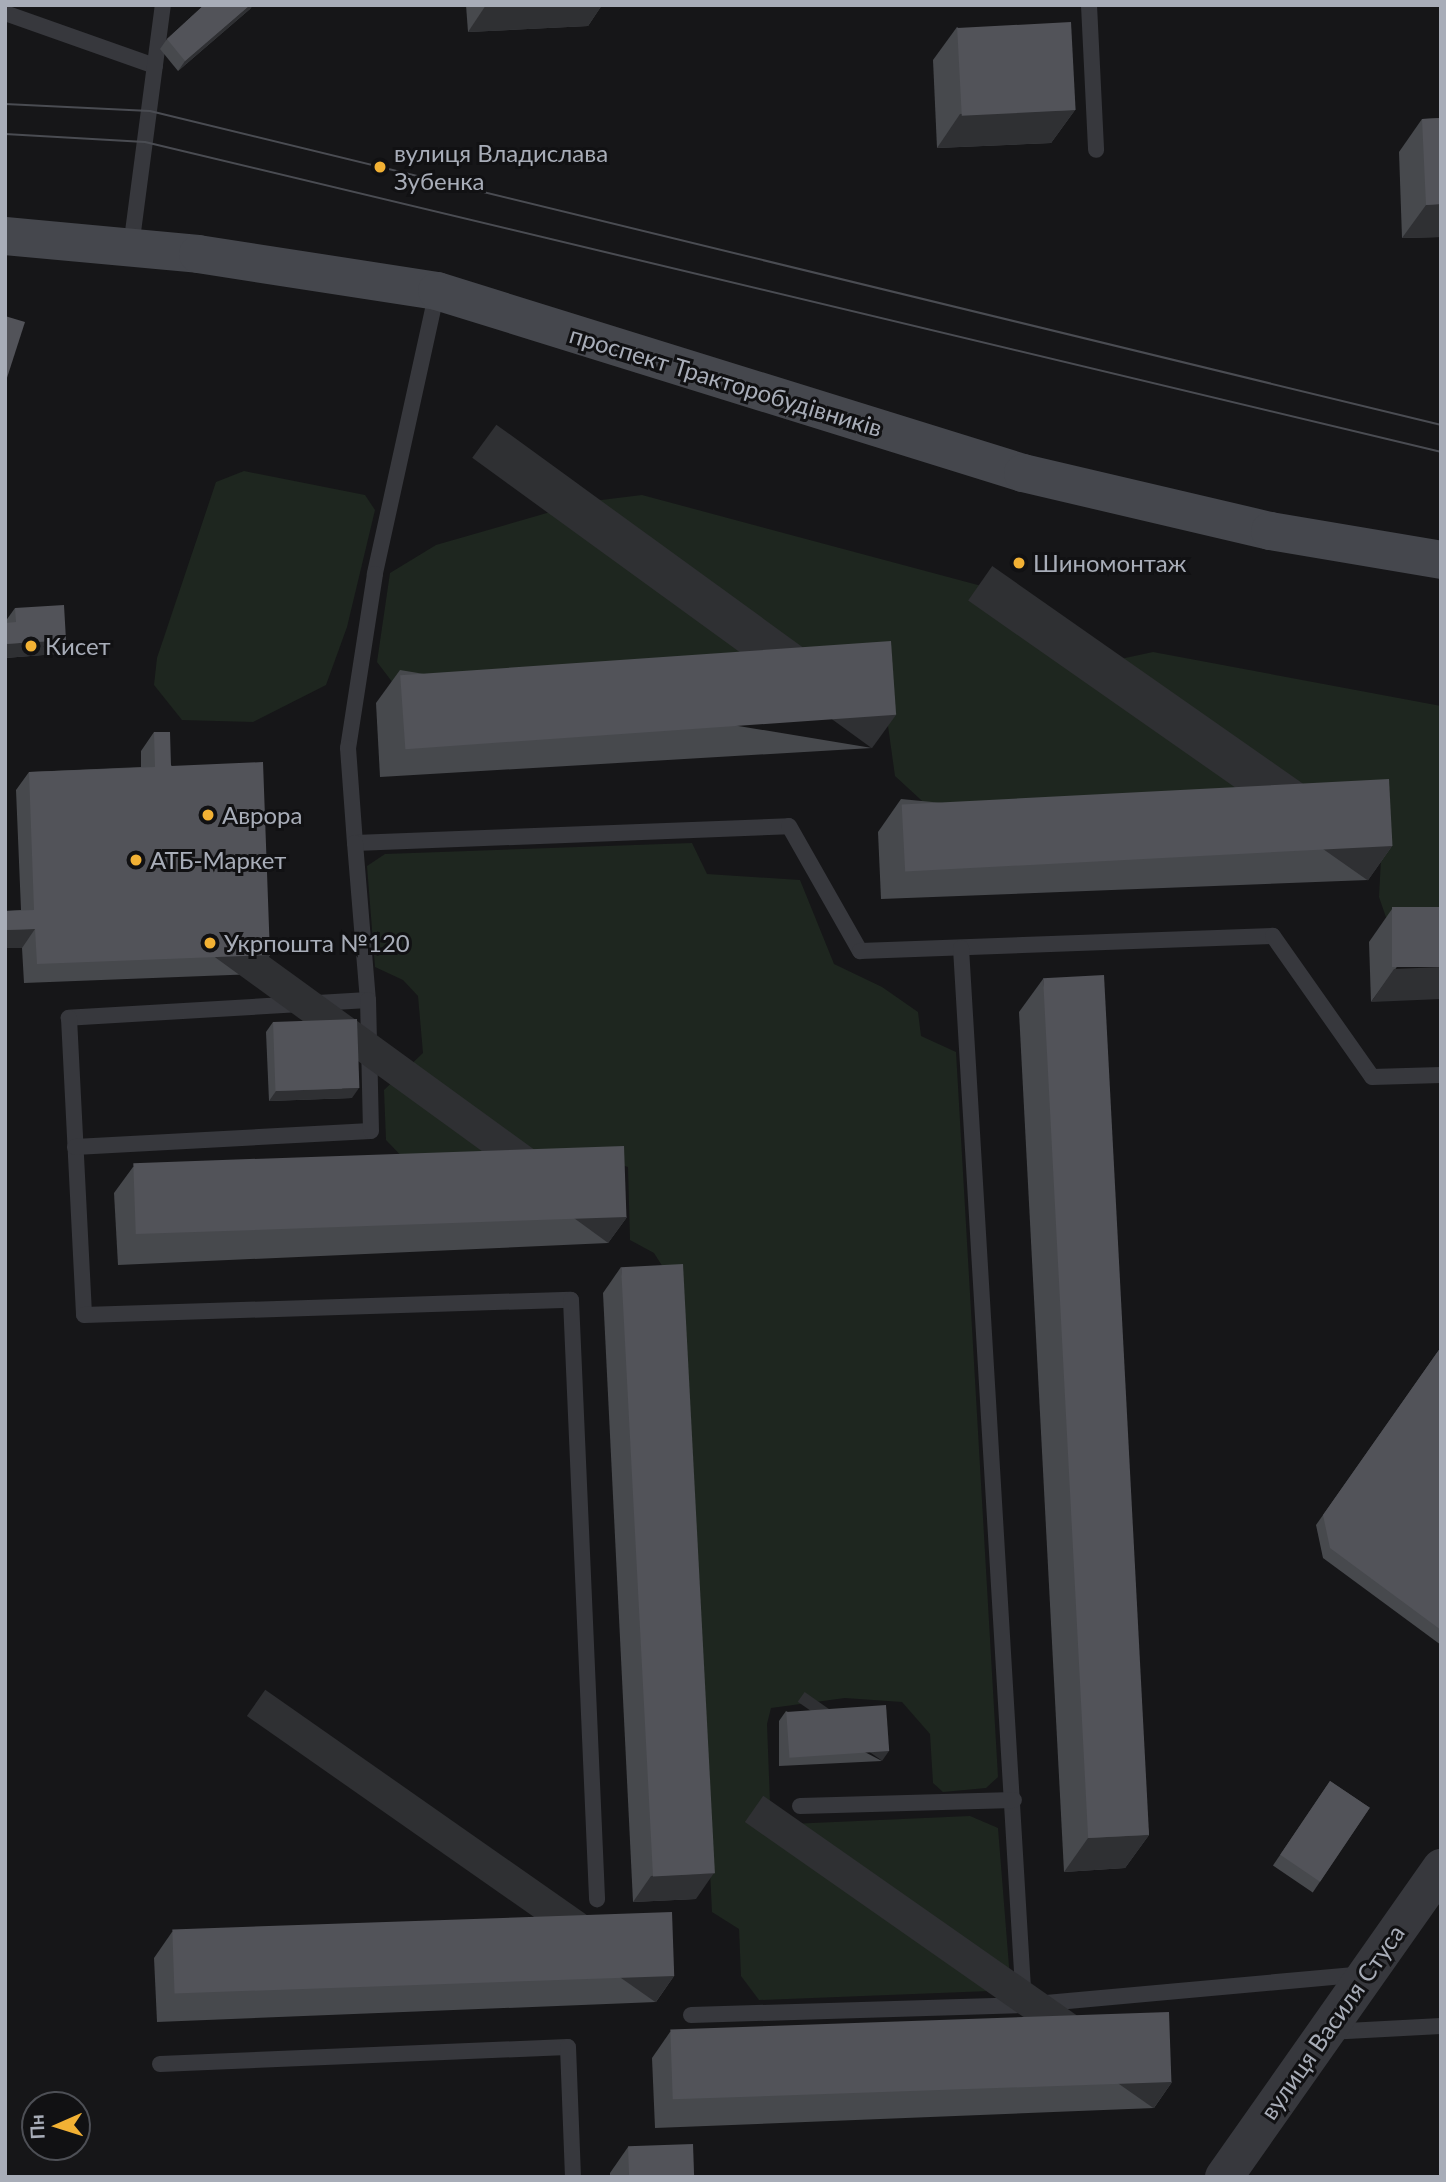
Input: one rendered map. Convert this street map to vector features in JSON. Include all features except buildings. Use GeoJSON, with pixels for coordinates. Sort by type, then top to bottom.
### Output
{"type":"FeatureCollection","features":[{"type":"Feature","properties":{"kind":"main road","name":"проспект Тракторобудівників"},"geometry":{"type":"LineString","coordinates":[[5,236],[131,247],[292,267],[437,291],[1023,473],[1270,531],[1441,561]]}},
{"type":"Feature","properties":{"kind":"street","name":"вулиця Василя Стуса"},"geometry":{"type":"LineString","coordinates":[[1224,2177],[1441,1868]]}},
{"type":"Feature","properties":{"kind":"lane"},"geometry":{"type":"LineString","coordinates":[[131,247],[163,5]]}},
{"type":"Feature","properties":{"kind":"lane"},"geometry":{"type":"LineString","coordinates":[[1089,5],[1096,150]]}},
{"type":"Feature","properties":{"kind":"lane"},"geometry":{"type":"LineString","coordinates":[[5,13],[155,66]]}},
{"type":"Feature","properties":{"kind":"lane"},"geometry":{"type":"LineString","coordinates":[[75,1147],[372,1131],[368,1000],[355,843],[350,735],[375,574],[437,291]]}},
{"type":"Feature","properties":{"kind":"lane"},"geometry":{"type":"LineString","coordinates":[[355,843],[789,826],[860,951],[1273,936],[1372,1077],[1441,1075]]}},
{"type":"Feature","properties":{"kind":"lane"},"geometry":{"type":"LineString","coordinates":[[961,948],[1014,1800],[1024,2005]]}},
{"type":"Feature","properties":{"kind":"lane"},"geometry":{"type":"LineString","coordinates":[[368,1000],[69,1018],[84,1315],[571,1300],[597,1899]]}},
{"type":"Feature","properties":{"kind":"lane"},"geometry":{"type":"LineString","coordinates":[[800,1806],[1014,1800]]}},
{"type":"Feature","properties":{"kind":"lane"},"geometry":{"type":"LineString","coordinates":[[691,2015],[1024,2005],[1365,1973]]}},
{"type":"Feature","properties":{"kind":"lane"},"geometry":{"type":"LineString","coordinates":[[1326,2032],[1441,2026]]}},
{"type":"Feature","properties":{"kind":"lane"},"geometry":{"type":"LineString","coordinates":[[160,2064],[568,2047],[573,2177]]}},
{"type":"Feature","properties":{"kind":"shaded area"},"geometry":{"type":"Polygon","coordinates":[[[244,471],[365,495],[375,510],[347,627],[326,685],[253,722],[182,720],[154,685],[157,658],[216,482],[244,471]]]}},
{"type":"Feature","properties":{"kind":"shaded area"},"geometry":{"type":"Polygon","coordinates":[[[642,495],[1045,603],[1069,645],[1116,660],[1153,652],[1441,706],[1441,928],[1389,926],[1379,897],[1383,820],[933,811],[895,776],[883,690],[393,683],[377,662],[390,573],[436,545],[585,502],[642,495]]]}},
{"type":"Feature","properties":{"kind":"shaded area"},"geometry":{"type":"Polygon","coordinates":[[[692,843],[707,874],[800,880],[834,964],[882,987],[918,1012],[921,1036],[956,1052],[998,1777],[986,1788],[943,1792],[933,1783],[930,1734],[902,1702],[845,1698],[771,1708],[767,1724],[770,1802],[790,1824],[970,1816],[998,1828],[1010,1979],[990,1991],[759,2000],[741,1976],[739,1929],[712,1912],[682,1297],[654,1253],[630,1240],[628,1167],[607,1160],[409,1164],[386,1140],[384,1090],[423,1053],[418,996],[403,980],[375,967],[367,866],[385,854],[692,843]]]}},
{"type":"Feature","properties":{"kind":"tram line"},"geometry":{"type":"LineString","coordinates":[[5,104],[150,111],[1441,425]]}},
{"type":"Feature","properties":{"kind":"tram line"},"geometry":{"type":"LineString","coordinates":[[5,134],[145,142],[1441,452]]}},
{"type":"Feature","properties":{"kind":"place","name":"вулиця Владислава Зубенка"},"geometry":{"type":"Point","coordinates":[380,167]}},
{"type":"Feature","properties":{"kind":"place","name":"Шиномонтаж"},"geometry":{"type":"Point","coordinates":[1019,563]}},
{"type":"Feature","properties":{"kind":"place","name":"Кисет"},"geometry":{"type":"Point","coordinates":[31,646]}},
{"type":"Feature","properties":{"kind":"place","name":"Аврора"},"geometry":{"type":"Point","coordinates":[208,815]}},
{"type":"Feature","properties":{"kind":"place","name":"АТБ-Маркет"},"geometry":{"type":"Point","coordinates":[136,860]}},
{"type":"Feature","properties":{"kind":"place","name":"Укрпошта №120"},"geometry":{"type":"Point","coordinates":[210,943]}}]}
